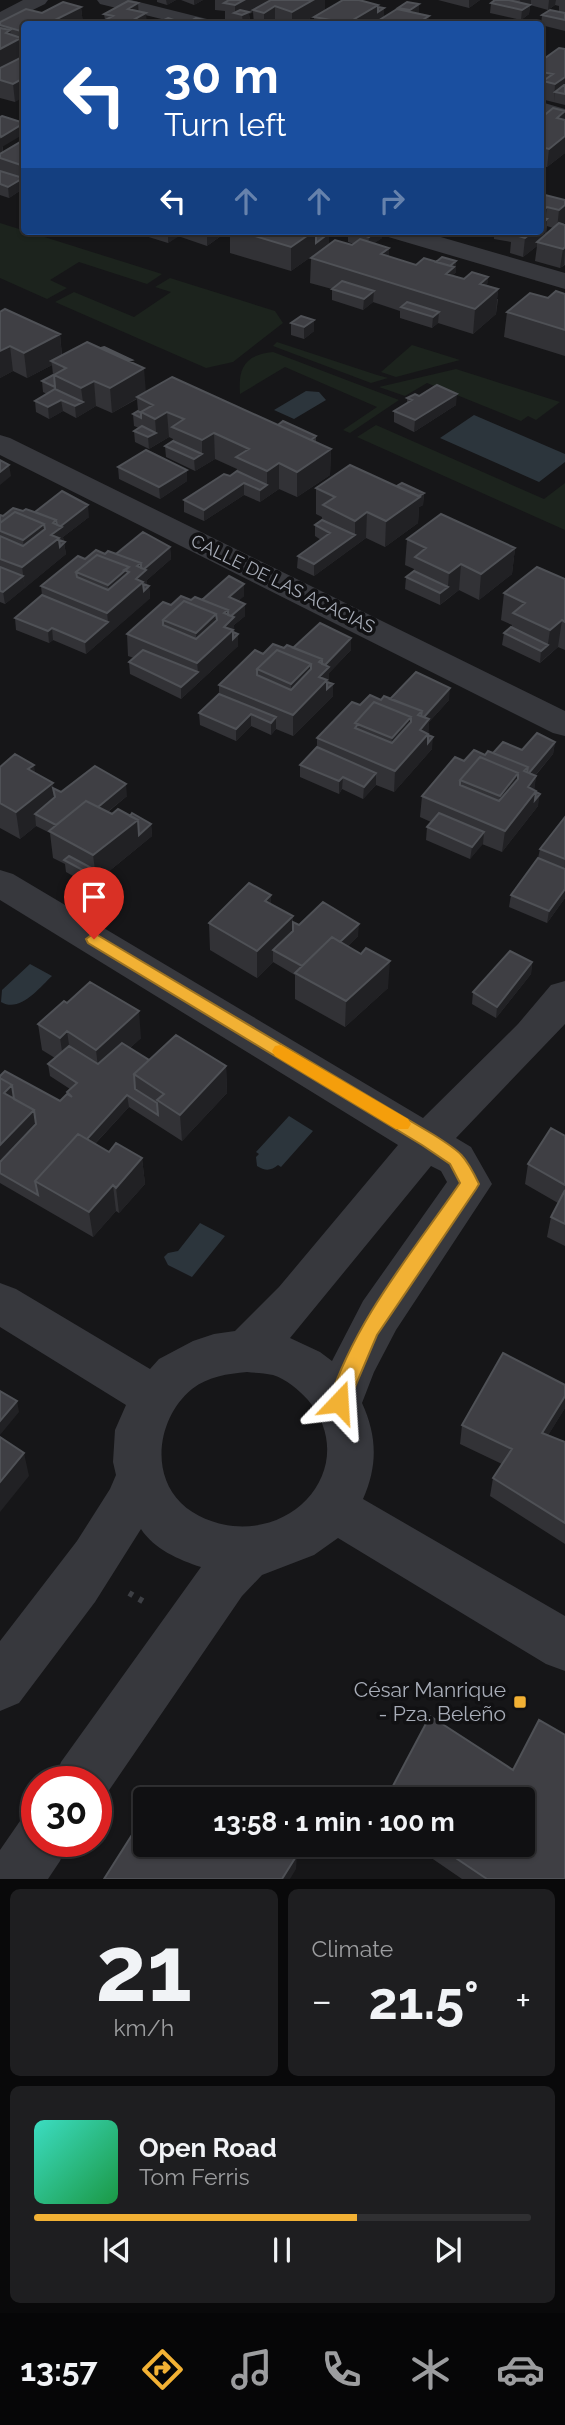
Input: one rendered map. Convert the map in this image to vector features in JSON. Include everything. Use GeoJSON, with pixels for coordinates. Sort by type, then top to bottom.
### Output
{"type":"FeatureCollection","features":[{"type":"Feature","properties":{"kind":"street"},"geometry":{"type":"LineString","coordinates":[[0,20],[38,0]]}},
{"type":"Feature","properties":{"kind":"street"},"geometry":{"type":"LineString","coordinates":[[107,0],[192,21]]}},
{"type":"Feature","properties":{"kind":"street"},"geometry":{"type":"LineString","coordinates":[[544,110],[565,116]]}},
{"type":"Feature","properties":{"kind":"street"},"geometry":{"type":"LineString","coordinates":[[408,235],[565,281]]}},
{"type":"Feature","properties":{"kind":"street","name":"CALLE DE LAS ACACIAS"},"geometry":{"type":"LineString","coordinates":[[0,444],[565,725]]}},
{"type":"Feature","properties":{"kind":"street"},"geometry":{"type":"LineString","coordinates":[[0,883],[456,1158],[470,1184],[370,1329],[346,1380],[339,1402]]}},
{"type":"Feature","properties":{"kind":"street"},"geometry":{"type":"LineString","coordinates":[[247,1351],[304,1293],[428,1140],[537,1033],[565,996]]}},
{"type":"Feature","properties":{"kind":"street"},"geometry":{"type":"LineString","coordinates":[[0,1303],[154,1396]]}},
{"type":"Feature","properties":{"kind":"street"},"geometry":{"type":"LineString","coordinates":[[247,1351],[283,1357],[315,1375],[339,1402],[352,1436],[350,1473],[333,1508],[316,1527],[293,1541],[248,1553],[215,1549],[189,1539],[163,1521],[150,1502],[135,1456],[139,1425],[154,1396],[179,1371],[211,1356],[247,1351]]}},
{"type":"Feature","properties":{"kind":"street"},"geometry":{"type":"LineString","coordinates":[[0,1684],[94,1556],[129,1504],[140,1478]]}},
{"type":"Feature","properties":{"kind":"street"},"geometry":{"type":"LineString","coordinates":[[333,1508],[565,1646]]}},
{"type":"Feature","properties":{"kind":"street"},"geometry":{"type":"LineString","coordinates":[[92,1766],[216,1588],[248,1553]]}},
{"type":"Feature","properties":{"kind":"street"},"geometry":{"type":"LineString","coordinates":[[14,1879],[29,1857]]}},
{"type":"Feature","properties":{"kind":"path"},"geometry":{"type":"LineString","coordinates":[[122,1589],[150,1606]]}},
{"type":"Feature","properties":{"kind":"shaded area"},"geometry":{"type":"Polygon","coordinates":[[[0,223],[21,230],[21,235],[38,235],[162,274],[147,284],[79,262],[50,280],[67,288],[47,299],[0,278],[0,223]]]}},
{"type":"Feature","properties":{"kind":"shaded area"},"geometry":{"type":"Polygon","coordinates":[[[170,278],[275,311],[283,323],[233,362],[206,368],[55,302],[74,292],[134,317],[171,292],[155,287],[170,278]]]}},
{"type":"Feature","properties":{"kind":"shaded area"},"geometry":{"type":"Polygon","coordinates":[[[277,342],[388,378],[371,383],[273,346],[277,342]]]}},
{"type":"Feature","properties":{"kind":"shaded area"},"geometry":{"type":"Polygon","coordinates":[[[412,345],[460,360],[396,377],[381,372],[412,345]]]}},
{"type":"Feature","properties":{"kind":"shaded area"},"geometry":{"type":"Polygon","coordinates":[[[273,352],[399,400],[350,433],[343,430],[377,407],[285,367],[240,394],[240,376],[245,364],[256,356],[273,352]]]}},
{"type":"Feature","properties":{"kind":"shaded area"},"geometry":{"type":"Polygon","coordinates":[[[456,369],[560,402],[536,420],[528,416],[521,421],[427,383],[405,396],[379,387],[456,369]]]}},
{"type":"Feature","properties":{"kind":"shaded area"},"geometry":{"type":"Polygon","coordinates":[[[306,391],[319,392],[326,400],[294,419],[274,410],[306,391]]]}},
{"type":"Feature","properties":{"kind":"shaded area"},"geometry":{"type":"Polygon","coordinates":[[[474,415],[565,454],[565,462],[539,482],[440,438],[474,415]]]}},
{"type":"Feature","properties":{"kind":"shaded area"},"geometry":{"type":"Polygon","coordinates":[[[376,425],[544,499],[565,483],[565,530],[357,437],[376,425]]]}},
{"type":"Feature","properties":{"kind":"shaded area"},"geometry":{"type":"Polygon","coordinates":[[[30,964],[52,976],[22,1002],[8,1005],[1,1002],[2,990],[30,964]]]}},
{"type":"Feature","properties":{"kind":"shaded area"},"geometry":{"type":"Polygon","coordinates":[[[289,1116],[313,1131],[281,1167],[278,1165],[268,1170],[257,1166],[256,1157],[259,1154],[256,1152],[289,1116]]]}},
{"type":"Feature","properties":{"kind":"shaded area"},"geometry":{"type":"Polygon","coordinates":[[[200,1223],[225,1236],[192,1277],[168,1265],[164,1257],[168,1253],[178,1251],[200,1223]]]}},
{"type":"Feature","properties":{"kind":"building"},"geometry":{"type":"Polygon","coordinates":[[[229,0],[244,0],[235,5],[224,3],[229,0]]]}},
{"type":"Feature","properties":{"kind":"building"},"geometry":{"type":"Polygon","coordinates":[[[271,0],[313,0],[292,12],[275,6],[264,13],[253,10],[271,0]]]}},
{"type":"Feature","properties":{"kind":"building"},"geometry":{"type":"Polygon","coordinates":[[[343,0],[359,0],[378,5],[351,21],[314,17],[343,0]]]}},
{"type":"Feature","properties":{"kind":"building"},"geometry":{"type":"Polygon","coordinates":[[[495,0],[530,5],[522,10],[491,3],[495,0]]]}},
{"type":"Feature","properties":{"kind":"building"},"geometry":{"type":"Polygon","coordinates":[[[128,1],[138,3],[128,9],[146,13],[131,21],[104,21],[113,16],[104,14],[128,1]]]}},
{"type":"Feature","properties":{"kind":"building"},"geometry":{"type":"Polygon","coordinates":[[[63,2],[81,7],[53,21],[21,21],[21,31],[0,25],[0,22],[26,9],[42,13],[63,2]]]}},
{"type":"Feature","properties":{"kind":"building"},"geometry":{"type":"Polygon","coordinates":[[[407,2],[419,4],[410,10],[398,8],[407,2]]]}},
{"type":"Feature","properties":{"kind":"building"},"geometry":{"type":"Polygon","coordinates":[[[397,9],[429,16],[421,21],[378,21],[397,9]]]}},
{"type":"Feature","properties":{"kind":"building"},"geometry":{"type":"Polygon","coordinates":[[[240,10],[249,12],[242,15],[234,13],[240,10]]]}},
{"type":"Feature","properties":{"kind":"building"},"geometry":{"type":"Polygon","coordinates":[[[550,10],[565,13],[565,20],[542,15],[550,10]]]}},
{"type":"Feature","properties":{"kind":"building"},"geometry":{"type":"Polygon","coordinates":[[[0,28],[10,30],[6,33],[21,38],[0,49],[0,28]]]}},
{"type":"Feature","properties":{"kind":"building"},"geometry":{"type":"Polygon","coordinates":[[[559,48],[565,49],[565,77],[555,84],[544,81],[553,74],[544,72],[544,59],[559,48]]]}},
{"type":"Feature","properties":{"kind":"building"},"geometry":{"type":"Polygon","coordinates":[[[21,58],[21,80],[13,84],[0,80],[0,68],[21,58]]]}},
{"type":"Feature","properties":{"kind":"building"},"geometry":{"type":"Polygon","coordinates":[[[564,85],[565,94],[555,92],[564,85]]]}},
{"type":"Feature","properties":{"kind":"building"},"geometry":{"type":"Polygon","coordinates":[[[553,108],[565,111],[557,118],[565,120],[565,136],[549,149],[544,148],[544,116],[553,108]]]}},
{"type":"Feature","properties":{"kind":"building"},"geometry":{"type":"Polygon","coordinates":[[[0,117],[21,122],[21,125],[1,137],[0,117]]]}},
{"type":"Feature","properties":{"kind":"building"},"geometry":{"type":"Polygon","coordinates":[[[21,142],[21,165],[0,158],[0,154],[21,142]]]}},
{"type":"Feature","properties":{"kind":"building"},"geometry":{"type":"Polygon","coordinates":[[[0,171],[21,177],[8,187],[0,184],[0,171]]]}},
{"type":"Feature","properties":{"kind":"building"},"geometry":{"type":"Polygon","coordinates":[[[544,195],[565,200],[565,205],[559,210],[547,207],[544,210],[544,195]]]}},
{"type":"Feature","properties":{"kind":"building"},"geometry":{"type":"Polygon","coordinates":[[[559,223],[565,225],[563,249],[537,242],[559,223]]]}},
{"type":"Feature","properties":{"kind":"building"},"geometry":{"type":"Polygon","coordinates":[[[251,235],[308,235],[291,247],[251,235]]]}},
{"type":"Feature","properties":{"kind":"building"},"geometry":{"type":"Polygon","coordinates":[[[316,235],[326,235],[316,243],[316,235]]]}},
{"type":"Feature","properties":{"kind":"building"},"geometry":{"type":"Polygon","coordinates":[[[360,239],[389,248],[381,254],[416,265],[424,258],[454,267],[446,274],[464,279],[472,272],[488,277],[480,284],[498,289],[475,309],[311,258],[335,240],[352,245],[360,239]]]}},
{"type":"Feature","properties":{"kind":"building"},"geometry":{"type":"Polygon","coordinates":[[[442,257],[456,261],[450,266],[436,262],[442,257]]]}},
{"type":"Feature","properties":{"kind":"building"},"geometry":{"type":"Polygon","coordinates":[[[342,281],[374,291],[364,299],[332,289],[342,281]]]}},
{"type":"Feature","properties":{"kind":"building"},"geometry":{"type":"Polygon","coordinates":[[[556,291],[565,294],[565,330],[507,312],[530,293],[548,298],[556,291]]]}},
{"type":"Feature","properties":{"kind":"building"},"geometry":{"type":"Polygon","coordinates":[[[407,302],[439,312],[433,317],[401,307],[407,302]]]}},
{"type":"Feature","properties":{"kind":"building"},"geometry":{"type":"Polygon","coordinates":[[[5,309],[60,334],[24,353],[10,346],[0,351],[0,312],[5,309]]]}},
{"type":"Feature","properties":{"kind":"building"},"geometry":{"type":"Polygon","coordinates":[[[301,316],[314,320],[304,327],[291,323],[301,316]]]}},
{"type":"Feature","properties":{"kind":"building"},"geometry":{"type":"Polygon","coordinates":[[[87,342],[144,368],[110,388],[94,381],[81,388],[54,375],[66,368],[51,361],[87,342]]]}},
{"type":"Feature","properties":{"kind":"building"},"geometry":{"type":"Polygon","coordinates":[[[104,347],[132,360],[101,348],[104,347]]]}},
{"type":"Feature","properties":{"kind":"building"},"geometry":{"type":"Polygon","coordinates":[[[54,375],[55,387],[42,381],[54,375]]]}},
{"type":"Feature","properties":{"kind":"building"},"geometry":{"type":"Polygon","coordinates":[[[172,377],[331,449],[297,472],[279,463],[267,471],[236,457],[249,449],[214,433],[202,440],[172,427],[184,419],[167,412],[155,419],[141,412],[153,405],[137,397],[172,377]]]}},
{"type":"Feature","properties":{"kind":"building"},"geometry":{"type":"Polygon","coordinates":[[[437,385],[457,394],[415,420],[394,411],[412,400],[407,398],[415,394],[419,396],[437,385]]]}},
{"type":"Feature","properties":{"kind":"building"},"geometry":{"type":"Polygon","coordinates":[[[55,389],[83,402],[75,406],[61,400],[48,407],[35,401],[55,389]]]}},
{"type":"Feature","properties":{"kind":"building"},"geometry":{"type":"Polygon","coordinates":[[[283,421],[316,436],[311,440],[278,425],[283,421]]]}},
{"type":"Feature","properties":{"kind":"building"},"geometry":{"type":"Polygon","coordinates":[[[142,426],[156,433],[148,437],[134,431],[142,426]]]}},
{"type":"Feature","properties":{"kind":"building"},"geometry":{"type":"Polygon","coordinates":[[[173,441],[202,454],[194,459],[165,446],[173,441]]]}},
{"type":"Feature","properties":{"kind":"building"},"geometry":{"type":"Polygon","coordinates":[[[146,450],[187,470],[159,487],[118,467],[146,450]]]}},
{"type":"Feature","properties":{"kind":"building"},"geometry":{"type":"Polygon","coordinates":[[[0,460],[9,465],[0,472],[0,460]]]}},
{"type":"Feature","properties":{"kind":"building"},"geometry":{"type":"Polygon","coordinates":[[[350,465],[420,497],[386,521],[367,512],[355,521],[323,505],[335,497],[316,488],[350,465]]]}},
{"type":"Feature","properties":{"kind":"building"},"geometry":{"type":"Polygon","coordinates":[[[237,471],[267,485],[260,490],[244,483],[204,510],[184,500],[224,474],[230,476],[237,471]]]}},
{"type":"Feature","properties":{"kind":"building"},"geometry":{"type":"Polygon","coordinates":[[[402,483],[424,493],[419,496],[397,486],[402,483]]]}},
{"type":"Feature","properties":{"kind":"building"},"geometry":{"type":"Polygon","coordinates":[[[62,491],[88,505],[61,526],[57,525],[56,520],[35,512],[62,491]]]}},
{"type":"Feature","properties":{"kind":"building"},"geometry":{"type":"Polygon","coordinates":[[[13,508],[23,511],[26,509],[56,520],[53,523],[62,527],[51,535],[59,538],[22,567],[0,559],[0,536],[23,546],[45,529],[44,524],[15,512],[0,523],[0,515],[3,516],[13,508]]]}},
{"type":"Feature","properties":{"kind":"building"},"geometry":{"type":"Polygon","coordinates":[[[15,512],[44,524],[23,540],[0,531],[0,523],[15,512]]]}},
{"type":"Feature","properties":{"kind":"building"},"geometry":{"type":"Polygon","coordinates":[[[441,514],[515,548],[481,574],[461,564],[449,573],[415,557],[426,548],[407,539],[441,514]]]}},
{"type":"Feature","properties":{"kind":"building"},"geometry":{"type":"Polygon","coordinates":[[[322,520],[355,535],[314,564],[298,556],[330,533],[315,525],[322,520]]]}},
{"type":"Feature","properties":{"kind":"building"},"geometry":{"type":"Polygon","coordinates":[[[143,532],[170,547],[144,569],[141,568],[141,563],[116,554],[143,532]]]}},
{"type":"Feature","properties":{"kind":"building"},"geometry":{"type":"Polygon","coordinates":[[[96,550],[105,554],[108,551],[141,563],[137,566],[146,570],[136,579],[143,582],[107,613],[41,586],[78,556],[85,559],[96,550]],[[97,555],[76,572],[77,577],[108,590],[129,572],[124,570],[129,567],[97,555]]]}},
{"type":"Feature","properties":{"kind":"building"},"geometry":{"type":"Polygon","coordinates":[[[97,555],[129,567],[108,585],[76,572],[97,555]]]}},
{"type":"Feature","properties":{"kind":"building"},"geometry":{"type":"Polygon","coordinates":[[[0,567],[23,576],[3,592],[0,591],[0,567]]]}},
{"type":"Feature","properties":{"kind":"building"},"geometry":{"type":"Polygon","coordinates":[[[537,567],[565,579],[565,622],[562,620],[550,630],[513,613],[525,603],[504,593],[537,567]]]}},
{"type":"Feature","properties":{"kind":"building"},"geometry":{"type":"Polygon","coordinates":[[[414,571],[448,587],[440,593],[406,577],[414,571]]]}},
{"type":"Feature","properties":{"kind":"building"},"geometry":{"type":"Polygon","coordinates":[[[229,576],[244,584],[229,597],[245,604],[231,616],[228,615],[228,610],[202,600],[229,576]]]}},
{"type":"Feature","properties":{"kind":"building"},"geometry":{"type":"Polygon","coordinates":[[[42,595],[108,622],[85,642],[52,628],[48,631],[15,618],[42,595]]]}},
{"type":"Feature","properties":{"kind":"building"},"geometry":{"type":"Polygon","coordinates":[[[181,596],[191,600],[195,597],[228,610],[224,613],[234,617],[224,627],[233,630],[197,663],[127,634],[163,602],[171,605],[181,596]],[[184,601],[163,620],[163,625],[196,639],[217,620],[216,614],[184,601]]]}},
{"type":"Feature","properties":{"kind":"building"},"geometry":{"type":"Polygon","coordinates":[[[184,601],[216,614],[196,633],[163,620],[184,601]]]}},
{"type":"Feature","properties":{"kind":"building"},"geometry":{"type":"Polygon","coordinates":[[[320,623],[351,638],[325,665],[322,664],[322,659],[293,648],[320,623]]]}},
{"type":"Feature","properties":{"kind":"building"},"geometry":{"type":"Polygon","coordinates":[[[511,627],[548,645],[541,651],[504,633],[511,627]]]}},
{"type":"Feature","properties":{"kind":"building"},"geometry":{"type":"Polygon","coordinates":[[[273,644],[284,648],[287,645],[322,659],[319,662],[329,667],[319,677],[327,680],[293,715],[219,685],[255,650],[263,654],[273,644]],[[277,650],[257,669],[257,675],[291,690],[311,669],[311,664],[277,650]]]}},
{"type":"Feature","properties":{"kind":"building"},"geometry":{"type":"Polygon","coordinates":[[[143,650],[198,672],[181,687],[129,662],[143,650]]]}},
{"type":"Feature","properties":{"kind":"building"},"geometry":{"type":"Polygon","coordinates":[[[277,650],[311,664],[291,684],[257,669],[277,650]]]}},
{"type":"Feature","properties":{"kind":"building"},"geometry":{"type":"Polygon","coordinates":[[[416,672],[450,688],[424,717],[421,716],[422,711],[390,699],[416,672]]]}},
{"type":"Feature","properties":{"kind":"building"},"geometry":{"type":"Polygon","coordinates":[[[219,694],[276,717],[271,723],[251,714],[236,729],[199,713],[219,694]]]}},
{"type":"Feature","properties":{"kind":"building"},"geometry":{"type":"Polygon","coordinates":[[[370,695],[381,700],[384,696],[422,711],[418,715],[429,719],[420,730],[428,734],[395,771],[317,738],[352,702],[360,705],[370,695]],[[374,702],[355,723],[358,724],[355,728],[392,743],[411,722],[411,717],[374,702]]]}},
{"type":"Feature","properties":{"kind":"building"},"geometry":{"type":"Polygon","coordinates":[[[374,702],[411,717],[392,738],[355,723],[374,702]]]}},
{"type":"Feature","properties":{"kind":"building"},"geometry":{"type":"Polygon","coordinates":[[[537,733],[555,742],[529,773],[528,767],[493,753],[503,742],[522,750],[537,733]]]}},
{"type":"Feature","properties":{"kind":"building"},"geometry":{"type":"Polygon","coordinates":[[[317,747],[376,773],[364,787],[343,777],[339,781],[300,765],[317,747]]]}},
{"type":"Feature","properties":{"kind":"building"},"geometry":{"type":"Polygon","coordinates":[[[474,750],[485,755],[488,751],[528,767],[524,771],[536,776],[528,787],[536,791],[505,831],[422,796],[455,757],[464,761],[474,750]],[[480,757],[460,780],[460,785],[499,801],[518,779],[518,773],[480,757]]]}},
{"type":"Feature","properties":{"kind":"building"},"geometry":{"type":"Polygon","coordinates":[[[15,754],[34,765],[28,769],[53,783],[16,812],[0,803],[0,767],[15,754]]]}},
{"type":"Feature","properties":{"kind":"building"},"geometry":{"type":"Polygon","coordinates":[[[480,757],[518,773],[500,796],[460,780],[480,757]]]}},
{"type":"Feature","properties":{"kind":"building"},"geometry":{"type":"Polygon","coordinates":[[[95,766],[126,784],[98,807],[86,801],[56,825],[35,814],[55,797],[53,788],[61,792],[95,766]]]}},
{"type":"Feature","properties":{"kind":"building"},"geometry":{"type":"Polygon","coordinates":[[[86,801],[112,814],[118,809],[138,820],[93,855],[49,831],[86,801]]]}},
{"type":"Feature","properties":{"kind":"building"},"geometry":{"type":"Polygon","coordinates":[[[132,813],[151,824],[139,835],[138,820],[130,816],[132,813]]]}},
{"type":"Feature","properties":{"kind":"building"},"geometry":{"type":"Polygon","coordinates":[[[439,813],[484,832],[472,847],[427,827],[439,813]]]}},
{"type":"Feature","properties":{"kind":"building"},"geometry":{"type":"Polygon","coordinates":[[[565,817],[565,859],[540,849],[565,817]]]}},
{"type":"Feature","properties":{"kind":"building"},"geometry":{"type":"Polygon","coordinates":[[[69,856],[95,870],[90,874],[64,860],[69,856]]]}},
{"type":"Feature","properties":{"kind":"building"},"geometry":{"type":"Polygon","coordinates":[[[538,858],[565,869],[565,889],[549,911],[511,895],[538,858]]]}},
{"type":"Feature","properties":{"kind":"building"},"geometry":{"type":"Polygon","coordinates":[[[249,883],[271,895],[265,901],[293,916],[257,951],[209,923],[249,883]]]}},
{"type":"Feature","properties":{"kind":"building"},"geometry":{"type":"Polygon","coordinates":[[[323,902],[359,924],[340,942],[332,937],[302,966],[273,950],[293,931],[293,922],[299,925],[323,902]]]}},
{"type":"Feature","properties":{"kind":"building"},"geometry":{"type":"Polygon","coordinates":[[[332,937],[361,954],[366,948],[390,961],[346,1001],[295,973],[332,937]]]}},
{"type":"Feature","properties":{"kind":"building"},"geometry":{"type":"Polygon","coordinates":[[[510,951],[532,962],[497,1007],[473,992],[510,951]]]}},
{"type":"Feature","properties":{"kind":"building"},"geometry":{"type":"Polygon","coordinates":[[[90,982],[139,1011],[96,1050],[67,1031],[60,1038],[38,1024],[90,982]]]}},
{"type":"Feature","properties":{"kind":"building"},"geometry":{"type":"Polygon","coordinates":[[[176,1035],[226,1066],[180,1115],[157,1100],[164,1094],[134,1074],[176,1035]]]}},
{"type":"Feature","properties":{"kind":"building"},"geometry":{"type":"Polygon","coordinates":[[[122,1043],[149,1060],[134,1074],[135,1089],[157,1103],[158,1115],[127,1095],[87,1139],[109,1152],[78,1134],[35,1181],[38,1195],[0,1173],[0,1162],[36,1124],[34,1110],[14,1099],[12,1085],[0,1076],[5,1071],[60,1101],[67,1094],[72,1097],[67,1092],[77,1083],[48,1064],[69,1046],[98,1064],[122,1043]]]}},
{"type":"Feature","properties":{"kind":"building"},"geometry":{"type":"Polygon","coordinates":[[[0,1078],[12,1085],[4,1093],[34,1110],[0,1145],[0,1078]]]}},
{"type":"Feature","properties":{"kind":"building"},"geometry":{"type":"Polygon","coordinates":[[[551,1128],[565,1136],[565,1185],[528,1164],[551,1128]]]}},
{"type":"Feature","properties":{"kind":"building"},"geometry":{"type":"Polygon","coordinates":[[[78,1134],[109,1152],[116,1143],[142,1158],[116,1188],[113,1185],[89,1212],[35,1181],[78,1134]]]}},
{"type":"Feature","properties":{"kind":"building"},"geometry":{"type":"Polygon","coordinates":[[[565,1190],[565,1224],[551,1217],[565,1190]]]}},
{"type":"Feature","properties":{"kind":"building"},"geometry":{"type":"Polygon","coordinates":[[[503,1353],[565,1385],[565,1396],[542,1433],[565,1442],[565,1523],[493,1478],[512,1449],[462,1425],[503,1353]]]}},
{"type":"Feature","properties":{"kind":"building"},"geometry":{"type":"Polygon","coordinates":[[[0,1391],[17,1401],[0,1421],[0,1391]]]}},
{"type":"Feature","properties":{"kind":"building"},"geometry":{"type":"Polygon","coordinates":[[[0,1437],[24,1453],[0,1482],[0,1437]]]}},
{"type":"Feature","properties":{"kind":"building"},"geometry":{"type":"Polygon","coordinates":[[[430,1716],[513,1770],[539,1720],[565,1735],[565,1879],[487,1879],[454,1857],[535,1857],[535,1787],[392,1787],[430,1716]]]}},
{"type":"Feature","properties":{"kind":"building"},"geometry":{"type":"Polygon","coordinates":[[[133,1833],[133,1857],[296,1857],[282,1879],[104,1879],[133,1833]]]}},
{"type":"Feature","properties":{"kind":"slow traffic"},"geometry":{"type":"LineString","coordinates":[[281,1051],[402,1124]]}},
{"type":"Feature","properties":{"kind":"place","name":"César Manrique - Pza. Beleño"},"geometry":{"type":"Point","coordinates":[520,1702]}},
{"type":"Feature","properties":{"kind":"route"},"geometry":{"type":"LineString","coordinates":[[94,939],[456,1158],[470,1184],[370,1329],[346,1380],[339,1402]]}}]}
